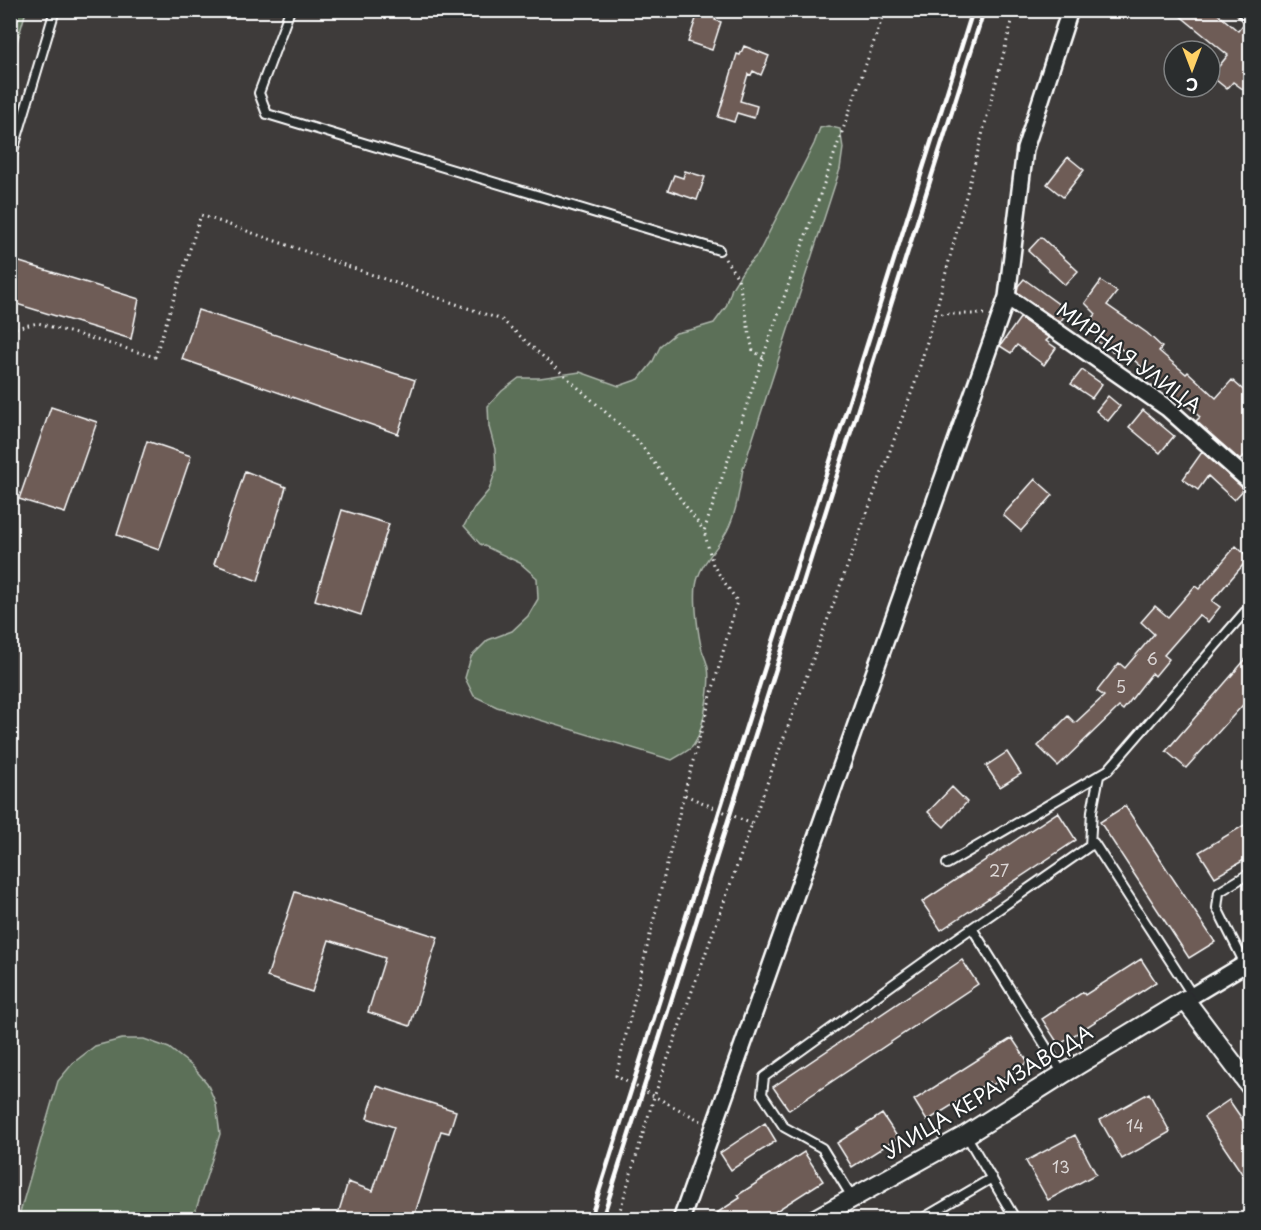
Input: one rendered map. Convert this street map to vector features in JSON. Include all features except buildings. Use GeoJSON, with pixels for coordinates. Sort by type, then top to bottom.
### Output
{"type":"FeatureCollection","features":[{"type":"Feature","properties":{"kind":"street"},"geometry":{"type":"LineString","coordinates":[[681,1220],[1006,297],[1025,149],[1070,10]]}},
{"type":"Feature","properties":{"kind":"street"},"geometry":{"type":"LineString","coordinates":[[1245,10],[1251,15]]}},
{"type":"Feature","properties":{"kind":"street","name":"МИРНАЯ УЛИЦА"},"geometry":{"type":"LineString","coordinates":[[1006,297],[1167,408],[1251,482]]}},
{"type":"Feature","properties":{"kind":"street","name":"УЛИЦА КЕРАМЗАВОДА"},"geometry":{"type":"LineString","coordinates":[[813,1220],[966,1135],[1248,963]]}},
{"type":"Feature","properties":{"kind":"street"},"geometry":{"type":"LineString","coordinates":[[1189,998],[1251,1086]]}},
{"type":"Feature","properties":{"kind":"lane"},"geometry":{"type":"LineString","coordinates":[[10,161],[55,10]]}},
{"type":"Feature","properties":{"kind":"lane"},"geometry":{"type":"LineString","coordinates":[[290,10],[259,93],[267,114],[719,250]]}},
{"type":"Feature","properties":{"kind":"lane"},"geometry":{"type":"LineString","coordinates":[[947,864],[1108,770],[1251,606]]}},
{"type":"Feature","properties":{"kind":"lane"},"geometry":{"type":"LineString","coordinates":[[1090,846],[1092,811],[1099,776]]}},
{"type":"Feature","properties":{"kind":"lane"},"geometry":{"type":"LineString","coordinates":[[852,1197],[822,1148],[784,1127],[762,1094],[764,1077],[1094,843],[1189,998]]}},
{"type":"Feature","properties":{"kind":"lane"},"geometry":{"type":"LineString","coordinates":[[1248,963],[1217,908],[1219,892],[1251,873]]}},
{"type":"Feature","properties":{"kind":"lane"},"geometry":{"type":"LineString","coordinates":[[972,928],[1063,1074]]}},
{"type":"Feature","properties":{"kind":"lane"},"geometry":{"type":"LineString","coordinates":[[966,1135],[1016,1220]]}},
{"type":"Feature","properties":{"kind":"lane"},"geometry":{"type":"LineString","coordinates":[[920,1220],[992,1178]]}},
{"type":"Feature","properties":{"kind":"path"},"geometry":{"type":"LineString","coordinates":[[704,531],[885,10]]}},
{"type":"Feature","properties":{"kind":"path"},"geometry":{"type":"LineString","coordinates":[[617,1220],[654,1097],[915,383],[1015,10]]}},
{"type":"Feature","properties":{"kind":"path"},"geometry":{"type":"LineString","coordinates":[[10,329],[38,323],[155,357],[201,215],[502,320],[638,441],[704,531],[712,565],[737,601],[684,794],[616,1076],[714,1127]]}},
{"type":"Feature","properties":{"kind":"path"},"geometry":{"type":"LineString","coordinates":[[719,250],[738,278],[753,351],[764,357]]}},
{"type":"Feature","properties":{"kind":"path"},"geometry":{"type":"LineString","coordinates":[[935,314],[1000,314]]}},
{"type":"Feature","properties":{"kind":"path"},"geometry":{"type":"LineString","coordinates":[[684,794],[752,824]]}},
{"type":"Feature","properties":{"kind":"green space"},"geometry":{"type":"Polygon","coordinates":[[[10,11],[26,11],[11,63],[10,11]]]}},
{"type":"Feature","properties":{"kind":"green space"},"geometry":{"type":"Polygon","coordinates":[[[828,126],[840,129],[843,148],[840,169],[743,469],[733,516],[723,538],[701,571],[696,586],[698,627],[709,675],[705,709],[696,741],[690,749],[672,760],[497,707],[474,696],[465,678],[471,657],[488,640],[512,631],[528,616],[538,599],[537,578],[520,563],[480,544],[464,526],[474,508],[489,490],[496,470],[488,406],[519,378],[540,378],[580,372],[619,386],[639,379],[652,363],[661,345],[676,333],[714,323],[726,307],[732,288],[744,269],[758,254],[820,128],[828,126]]]}},
{"type":"Feature","properties":{"kind":"green space"},"geometry":{"type":"Polygon","coordinates":[[[122,1039],[144,1039],[169,1048],[192,1066],[207,1083],[216,1104],[220,1134],[193,1219],[18,1219],[58,1081],[73,1063],[95,1046],[122,1039]]]}},
{"type":"Feature","properties":{"kind":"railway"},"geometry":{"type":"LineString","coordinates":[[590,1220],[973,10]]}},
{"type":"Feature","properties":{"kind":"railway"},"geometry":{"type":"LineString","coordinates":[[602,1220],[984,10]]}}]}
